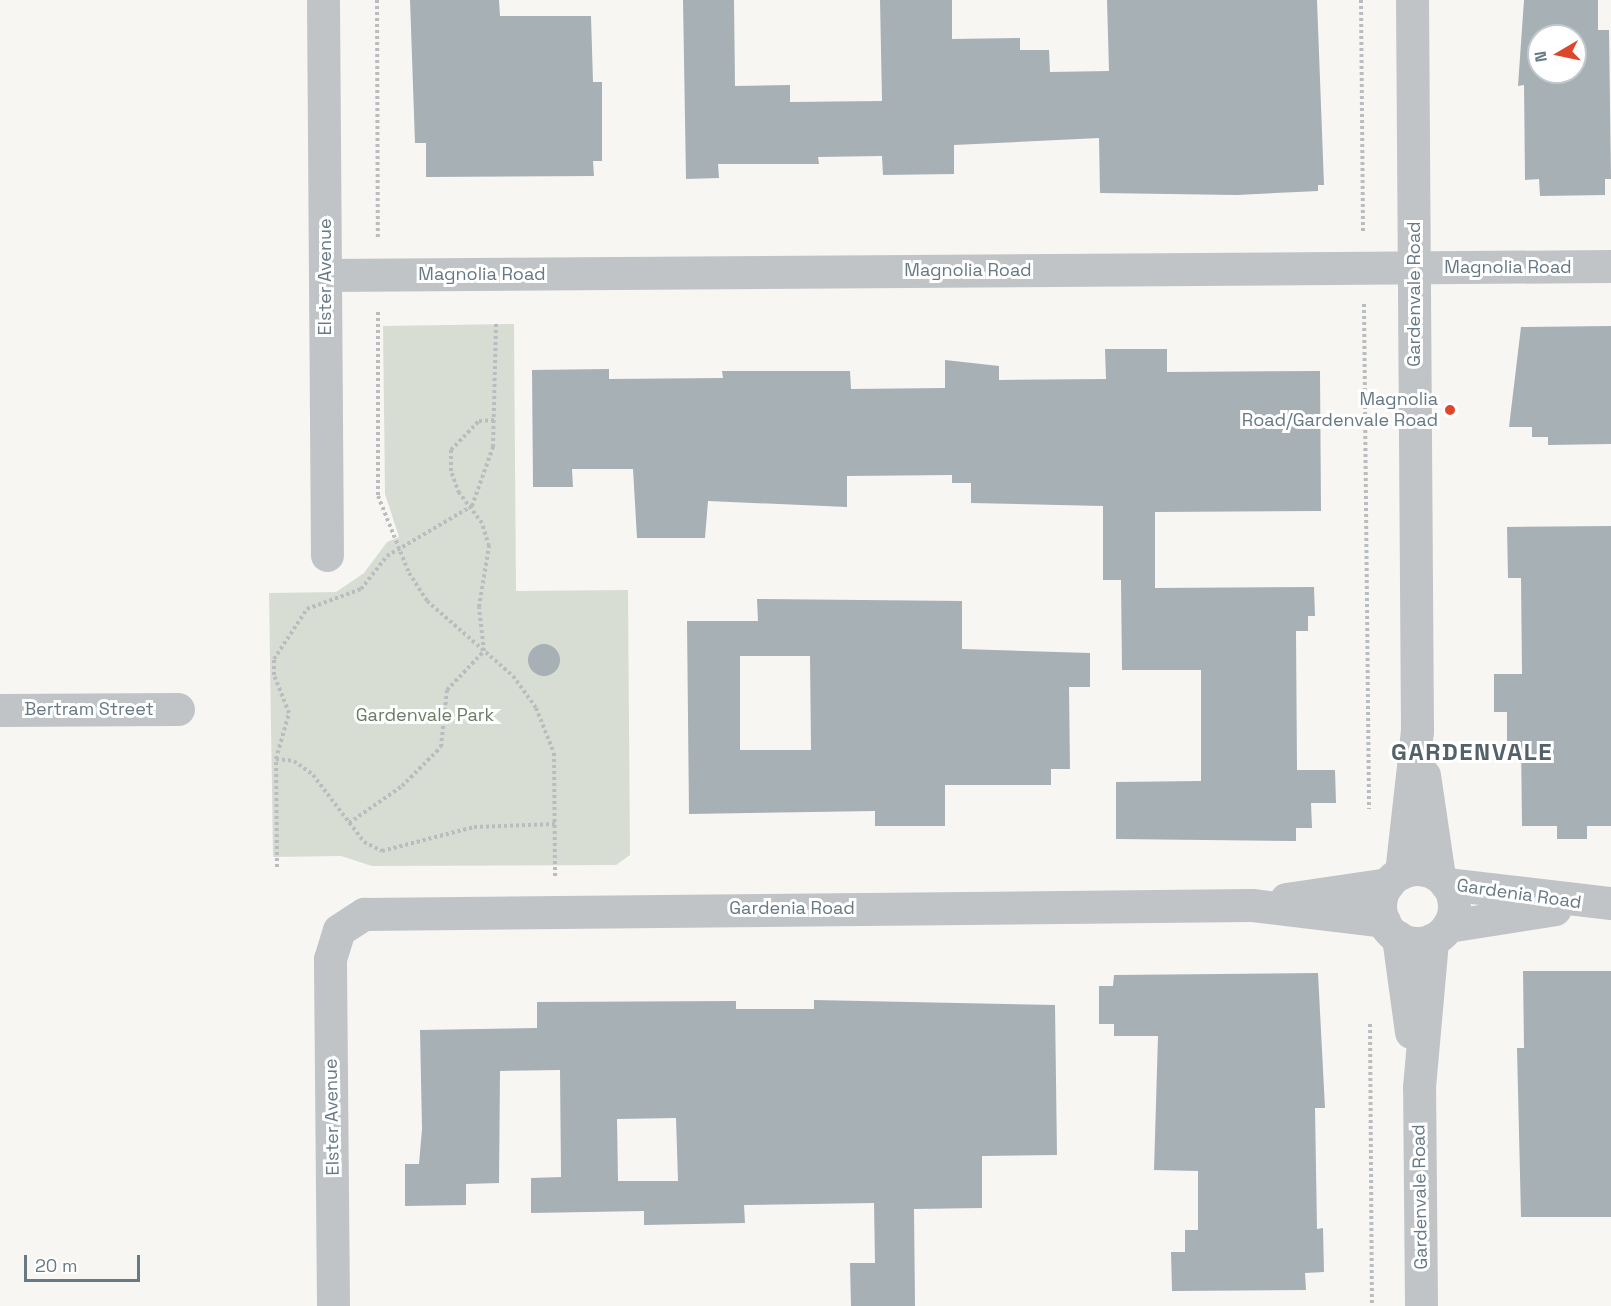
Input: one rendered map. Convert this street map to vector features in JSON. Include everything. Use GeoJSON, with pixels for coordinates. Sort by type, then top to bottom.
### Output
{"type":"FeatureCollection","features":[{"type":"Feature","properties":{"kind":"street","name":"Elster Avenue"},"geometry":{"type":"LineString","coordinates":[[323,0],[327,555]]}},
{"type":"Feature","properties":{"kind":"street","name":"Gardenvale Road"},"geometry":{"type":"LineString","coordinates":[[1394,879],[1417,731],[1412,0]]}},
{"type":"Feature","properties":{"kind":"street","name":"Magnolia Road"},"geometry":{"type":"LineString","coordinates":[[325,275],[1611,266]]}},
{"type":"Feature","properties":{"kind":"street","name":"Bertram Street"},"geometry":{"type":"LineString","coordinates":[[0,710],[178,709]]}},
{"type":"Feature","properties":{"kind":"street","name":"Gardenvale Road"},"geometry":{"type":"LineString","coordinates":[[1417,731],[1443,880]]}},
{"type":"Feature","properties":{"kind":"street"},"geometry":{"type":"LineString","coordinates":[[1420,869],[1443,880],[1454,905],[1440,933],[1391,929],[1381,902],[1394,879],[1420,869]]}},
{"type":"Feature","properties":{"kind":"street","name":"Gardenia Road"},"geometry":{"type":"LineString","coordinates":[[339,930],[364,914],[405,911],[1252,905],[1394,879]]}},
{"type":"Feature","properties":{"kind":"street","name":"Gardenia Road"},"geometry":{"type":"LineString","coordinates":[[1443,880],[1602,904]]}},
{"type":"Feature","properties":{"kind":"street","name":"Gardenia Road"},"geometry":{"type":"LineString","coordinates":[[1440,933],[1602,904]]}},
{"type":"Feature","properties":{"kind":"street","name":"Gardenia Road"},"geometry":{"type":"LineString","coordinates":[[1252,905],[1391,929]]}},
{"type":"Feature","properties":{"kind":"street","name":"Gardenvale Road"},"geometry":{"type":"LineString","coordinates":[[1391,929],[1419,1087]]}},
{"type":"Feature","properties":{"kind":"street","name":"Elster Avenue"},"geometry":{"type":"LineString","coordinates":[[333,1306],[330,959],[339,930]]}},
{"type":"Feature","properties":{"kind":"street","name":"Gardenvale Road"},"geometry":{"type":"LineString","coordinates":[[1421,1306],[1419,1087],[1440,933]]}},
{"type":"Feature","properties":{"kind":"path"},"geometry":{"type":"LineString","coordinates":[[376,0],[378,247]]}},
{"type":"Feature","properties":{"kind":"path"},"geometry":{"type":"LineString","coordinates":[[1361,0],[1369,817]]}},
{"type":"Feature","properties":{"kind":"path"},"geometry":{"type":"LineString","coordinates":[[378,299],[378,496],[398,549],[427,601],[513,676],[536,708],[554,753],[555,878]]}},
{"type":"Feature","properties":{"kind":"path"},"geometry":{"type":"LineString","coordinates":[[277,867],[276,759],[289,714],[274,675],[274,659],[287,646],[293,623],[307,609],[361,589],[398,549],[472,506],[493,447],[496,321]]}},
{"type":"Feature","properties":{"kind":"path"},"geometry":{"type":"LineString","coordinates":[[348,823],[402,786],[441,747],[447,690],[484,651],[479,607],[489,546],[472,506],[451,471],[451,450],[479,421],[495,420]]}},
{"type":"Feature","properties":{"kind":"path"},"geometry":{"type":"LineString","coordinates":[[276,759],[294,761],[314,775],[364,842],[382,851],[486,825],[555,824]]}},
{"type":"Feature","properties":{"kind":"path"},"geometry":{"type":"LineString","coordinates":[[1370,1020],[1372,1306]]}},
{"type":"Feature","properties":{"kind":"green space","name":"Gardenvale Park"},"geometry":{"type":"Polygon","coordinates":[[[514,324],[516,591],[628,590],[630,855],[616,865],[372,866],[341,856],[273,857],[269,593],[336,592],[364,573],[387,542],[399,537],[385,494],[383,326],[514,324]]]}},
{"type":"Feature","properties":{"kind":"building"},"geometry":{"type":"Polygon","coordinates":[[[410,0],[499,0],[500,16],[591,16],[593,82],[602,82],[602,161],[593,161],[594,176],[426,177],[426,143],[415,143],[410,0]]]}},
{"type":"Feature","properties":{"kind":"building"},"geometry":{"type":"Polygon","coordinates":[[[683,0],[734,0],[735,86],[790,85],[790,102],[882,101],[880,0],[952,0],[952,39],[1020,38],[1020,50],[1049,50],[1050,72],[1109,71],[1107,0],[1317,0],[1324,185],[1318,185],[1318,191],[1237,195],[1100,193],[1099,138],[954,145],[954,174],[883,175],[882,156],[818,157],[819,164],[718,164],[719,178],[686,179],[683,0]]]}},
{"type":"Feature","properties":{"kind":"building"},"geometry":{"type":"Polygon","coordinates":[[[1524,0],[1598,0],[1598,30],[1609,30],[1611,179],[1605,179],[1605,195],[1540,196],[1539,179],[1525,180],[1524,85],[1518,86],[1524,0]]]}},
{"type":"Feature","properties":{"kind":"building"},"geometry":{"type":"Polygon","coordinates":[[[1611,326],[1611,444],[1548,445],[1548,437],[1532,437],[1532,427],[1509,427],[1521,327],[1611,326]]]}},
{"type":"Feature","properties":{"kind":"building"},"geometry":{"type":"Polygon","coordinates":[[[1105,349],[1167,349],[1167,372],[1320,371],[1321,511],[1155,512],[1155,588],[1314,587],[1315,616],[1308,616],[1308,631],[1296,631],[1297,770],[1335,770],[1336,803],[1311,803],[1312,828],[1296,828],[1296,841],[1116,839],[1116,782],[1201,781],[1201,670],[1122,670],[1121,580],[1103,580],[1103,506],[971,503],[971,483],[952,483],[952,475],[847,476],[847,507],[708,501],[705,538],[637,538],[633,469],[572,469],[573,487],[533,487],[532,370],[609,369],[609,379],[723,378],[722,371],[850,371],[851,389],[945,388],[945,360],[999,366],[999,380],[1106,379],[1105,349]]]}},
{"type":"Feature","properties":{"kind":"building"},"geometry":{"type":"Polygon","coordinates":[[[1611,526],[1611,826],[1587,826],[1587,839],[1557,839],[1557,826],[1522,826],[1521,742],[1507,742],[1507,712],[1494,712],[1494,674],[1522,674],[1521,578],[1508,578],[1507,527],[1611,526]]]}},
{"type":"Feature","properties":{"kind":"building"},"geometry":{"type":"Polygon","coordinates":[[[757,599],[962,601],[962,649],[1090,653],[1090,687],[1069,687],[1070,769],[1051,769],[1051,785],[945,785],[945,826],[875,826],[875,811],[689,814],[687,621],[758,621],[757,599]],[[740,656],[740,750],[811,750],[810,656],[740,656]]]}},
{"type":"Feature","properties":{"kind":"building"},"geometry":{"type":"Polygon","coordinates":[[[544,644],[555,649],[560,660],[555,671],[544,676],[533,671],[528,660],[533,649],[544,644]]]}},
{"type":"Feature","properties":{"kind":"building"},"geometry":{"type":"Polygon","coordinates":[[[1523,971],[1611,971],[1611,1217],[1521,1217],[1517,1048],[1524,1048],[1523,971]]]}},
{"type":"Feature","properties":{"kind":"building"},"geometry":{"type":"Polygon","coordinates":[[[1318,973],[1325,1108],[1315,1108],[1317,1229],[1323,1228],[1324,1272],[1305,1273],[1306,1290],[1172,1291],[1171,1252],[1185,1252],[1185,1230],[1198,1230],[1198,1171],[1154,1170],[1158,1036],[1114,1036],[1114,1024],[1099,1024],[1099,986],[1113,986],[1114,975],[1318,973]]]}},
{"type":"Feature","properties":{"kind":"building"},"geometry":{"type":"Polygon","coordinates":[[[814,1000],[1055,1005],[1057,1155],[982,1156],[982,1208],[914,1209],[915,1306],[851,1306],[850,1263],[875,1263],[874,1203],[744,1205],[745,1223],[644,1225],[644,1211],[531,1213],[531,1178],[561,1177],[560,1070],[500,1071],[499,1183],[466,1184],[466,1205],[405,1206],[405,1164],[419,1164],[422,1129],[420,1030],[537,1028],[537,1002],[736,1001],[736,1009],[814,1009],[814,1000]],[[676,1118],[617,1119],[618,1181],[678,1181],[676,1118]]]}},
{"type":"Feature","properties":{"kind":"place","name":"Magnolia Road/Gardenvale Road"},"geometry":{"type":"Point","coordinates":[1450,410]}},
{"type":"Feature","properties":{"kind":"district","name":"GARDENVALE"},"geometry":{"type":"Point","coordinates":[1472,752]}}]}
